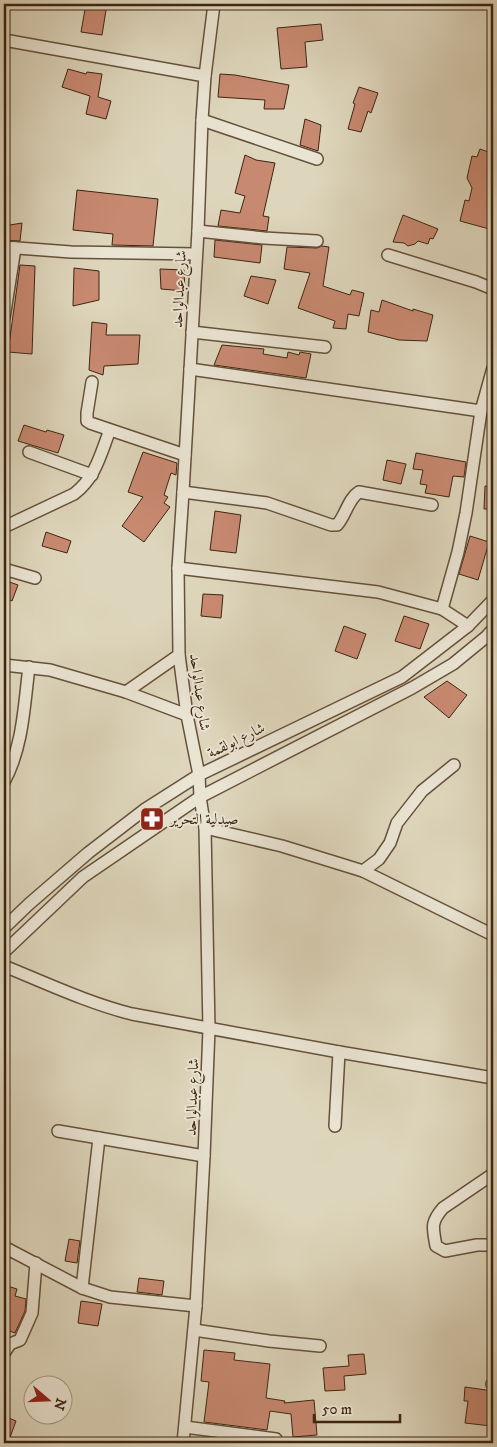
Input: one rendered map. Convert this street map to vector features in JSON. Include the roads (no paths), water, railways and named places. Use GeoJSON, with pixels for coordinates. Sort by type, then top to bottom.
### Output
{"type":"FeatureCollection","features":[{"type":"Feature","properties":{"kind":"street","name":"شارع عبدالواحد"},"geometry":{"type":"LineString","coordinates":[[183,1443],[196,1306],[209,1029],[205,828],[199,775],[179,655],[178,568],[198,231],[202,120],[214,4]]}},
{"type":"Feature","properties":{"kind":"street"},"geometry":{"type":"LineString","coordinates":[[4,40],[206,76]]}},
{"type":"Feature","properties":{"kind":"street"},"geometry":{"type":"LineString","coordinates":[[202,120],[317,159]]}},
{"type":"Feature","properties":{"kind":"street"},"geometry":{"type":"LineString","coordinates":[[198,231],[317,241]]}},
{"type":"Feature","properties":{"kind":"street"},"geometry":{"type":"LineString","coordinates":[[4,318],[9,247],[72,252],[196,254]]}},
{"type":"Feature","properties":{"kind":"street"},"geometry":{"type":"LineString","coordinates":[[388,255],[493,289]]}},
{"type":"Feature","properties":{"kind":"street"},"geometry":{"type":"LineString","coordinates":[[192,332],[325,347]]}},
{"type":"Feature","properties":{"kind":"street"},"geometry":{"type":"LineString","coordinates":[[442,608],[458,552],[466,513],[481,411],[493,368]]}},
{"type":"Feature","properties":{"kind":"street"},"geometry":{"type":"LineString","coordinates":[[190,369],[481,411]]}},
{"type":"Feature","properties":{"kind":"street"},"geometry":{"type":"LineString","coordinates":[[92,382],[87,421],[185,455]]}},
{"type":"Feature","properties":{"kind":"street"},"geometry":{"type":"LineString","coordinates":[[4,527],[74,494],[84,486],[92,475],[110,430]]}},
{"type":"Feature","properties":{"kind":"street"},"geometry":{"type":"LineString","coordinates":[[29,452],[92,475]]}},
{"type":"Feature","properties":{"kind":"street"},"geometry":{"type":"LineString","coordinates":[[183,492],[267,502],[331,525],[337,525],[341,521],[354,495],[359,492],[432,505]]}},
{"type":"Feature","properties":{"kind":"street"},"geometry":{"type":"LineString","coordinates":[[178,568],[378,592],[442,608],[468,626]]}},
{"type":"Feature","properties":{"kind":"street"},"geometry":{"type":"LineString","coordinates":[[4,569],[35,578]]}},
{"type":"Feature","properties":{"kind":"street","name":"شارع ابولقمة"},"geometry":{"type":"LineString","coordinates":[[4,928],[88,853],[144,810],[199,775],[402,677],[468,626],[493,600]]}},
{"type":"Feature","properties":{"kind":"street"},"geometry":{"type":"LineString","coordinates":[[4,952],[83,877],[200,797],[412,688],[453,664],[491,635]]}},
{"type":"Feature","properties":{"kind":"street"},"geometry":{"type":"LineString","coordinates":[[126,692],[179,655]]}},
{"type":"Feature","properties":{"kind":"street"},"geometry":{"type":"LineString","coordinates":[[4,665],[50,670],[126,692],[188,715]]}},
{"type":"Feature","properties":{"kind":"street"},"geometry":{"type":"LineString","coordinates":[[4,782],[20,738],[29,667]]}},
{"type":"Feature","properties":{"kind":"street"},"geometry":{"type":"LineString","coordinates":[[362,871],[379,859],[390,843],[397,823],[422,791],[454,765]]}},
{"type":"Feature","properties":{"kind":"street"},"geometry":{"type":"LineString","coordinates":[[205,828],[282,846],[362,871],[493,935]]}},
{"type":"Feature","properties":{"kind":"street"},"geometry":{"type":"LineString","coordinates":[[4,966],[111,1009],[209,1029],[493,1078]]}},
{"type":"Feature","properties":{"kind":"street"},"geometry":{"type":"LineString","coordinates":[[335,1126],[339,1052]]}},
{"type":"Feature","properties":{"kind":"street"},"geometry":{"type":"LineString","coordinates":[[58,1131],[204,1156]]}},
{"type":"Feature","properties":{"kind":"street"},"geometry":{"type":"LineString","coordinates":[[82,1288],[99,1138]]}},
{"type":"Feature","properties":{"kind":"street"},"geometry":{"type":"LineString","coordinates":[[493,1174],[443,1208],[436,1215],[432,1225],[436,1246],[445,1251],[493,1244]]}},
{"type":"Feature","properties":{"kind":"street"},"geometry":{"type":"LineString","coordinates":[[4,1246],[82,1288],[110,1297],[196,1306]]}},
{"type":"Feature","properties":{"kind":"street"},"geometry":{"type":"LineString","coordinates":[[4,1353],[10,1344],[20,1340],[32,1313],[36,1263]]}},
{"type":"Feature","properties":{"kind":"street"},"geometry":{"type":"LineString","coordinates":[[194,1330],[320,1346]]}},
{"type":"Feature","properties":{"kind":"street"},"geometry":{"type":"LineString","coordinates":[[185,1427],[276,1439]]}},
{"type":"Feature","properties":{"kind":"place","name":"صيدلية التحرير"},"geometry":{"type":"Point","coordinates":[152,819]}}]}
